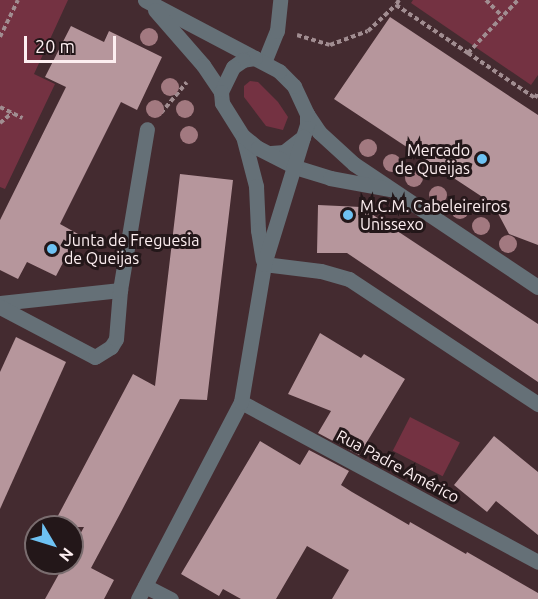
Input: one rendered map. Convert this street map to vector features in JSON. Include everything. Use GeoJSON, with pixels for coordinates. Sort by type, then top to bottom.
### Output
{"type":"FeatureCollection","features":[{"type":"Feature","properties":{"kind":"street"},"geometry":{"type":"LineString","coordinates":[[260,59],[277,31],[280,0]]}},
{"type":"Feature","properties":{"kind":"street"},"geometry":{"type":"LineString","coordinates":[[147,2],[260,59],[294,86],[318,132],[336,150],[390,189],[538,287]]}},
{"type":"Feature","properties":{"kind":"street"},"geometry":{"type":"LineString","coordinates":[[147,2],[203,65],[221,92],[222,103],[243,136],[256,186],[258,230],[264,264]]}},
{"type":"Feature","properties":{"kind":"street"},"geometry":{"type":"LineString","coordinates":[[221,92],[233,67],[243,60],[260,59]]}},
{"type":"Feature","properties":{"kind":"street"},"geometry":{"type":"LineString","coordinates":[[171,599],[142,592],[241,402],[264,264],[295,167],[307,125],[307,114]]}},
{"type":"Feature","properties":{"kind":"street"},"geometry":{"type":"LineString","coordinates":[[0,305],[95,357],[104,354],[116,339],[120,290],[147,129]]}},
{"type":"Feature","properties":{"kind":"street"},"geometry":{"type":"LineString","coordinates":[[243,136],[295,167],[330,178],[390,189]]}},
{"type":"Feature","properties":{"kind":"street"},"geometry":{"type":"LineString","coordinates":[[271,153],[284,152],[303,137]]}},
{"type":"Feature","properties":{"kind":"street"},"geometry":{"type":"LineString","coordinates":[[264,264],[321,271],[349,279],[538,404]]}},
{"type":"Feature","properties":{"kind":"street"},"geometry":{"type":"LineString","coordinates":[[0,305],[120,290]]}},
{"type":"Feature","properties":{"kind":"street","name":"Rua Padre Américo"},"geometry":{"type":"LineString","coordinates":[[241,402],[538,562]]}},
{"type":"Feature","properties":{"kind":"path"},"geometry":{"type":"LineString","coordinates":[[0,37],[18,0]]}},
{"type":"Feature","properties":{"kind":"path"},"geometry":{"type":"LineString","coordinates":[[277,31],[330,45],[368,31],[399,0]]}},
{"type":"Feature","properties":{"kind":"path"},"geometry":{"type":"LineString","coordinates":[[486,0],[502,16]]}},
{"type":"Feature","properties":{"kind":"path"},"geometry":{"type":"LineString","coordinates":[[468,53],[518,0]]}},
{"type":"Feature","properties":{"kind":"path"},"geometry":{"type":"LineString","coordinates":[[396,5],[535,98],[538,93]]}},
{"type":"Feature","properties":{"kind":"path"},"geometry":{"type":"LineString","coordinates":[[147,129],[203,65]]}},
{"type":"Feature","properties":{"kind":"path"},"geometry":{"type":"LineString","coordinates":[[0,107],[23,118]]}},
{"type":"Feature","properties":{"kind":"path"},"geometry":{"type":"LineString","coordinates":[[0,123],[12,113]]}},
{"type":"Feature","properties":{"kind":"shaded area"},"geometry":{"type":"Polygon","coordinates":[[[0,0],[68,0],[34,74],[55,84],[5,189],[0,187],[0,0]]]}},
{"type":"Feature","properties":{"kind":"shaded area"},"geometry":{"type":"Polygon","coordinates":[[[413,0],[538,0],[538,75],[531,85],[411,3],[413,0]]]}},
{"type":"Feature","properties":{"kind":"shaded area"},"geometry":{"type":"Polygon","coordinates":[[[250,81],[258,82],[278,102],[288,117],[283,130],[266,126],[244,97],[244,86],[250,81]]]}},
{"type":"Feature","properties":{"kind":"shaded area"},"geometry":{"type":"Polygon","coordinates":[[[410,417],[460,442],[443,476],[393,451],[410,417]]]}},
{"type":"Feature","properties":{"kind":"building","name":"Mercado de Queijas"},"geometry":{"type":"Polygon","coordinates":[[[390,17],[538,115],[538,245],[509,234],[493,204],[334,99],[390,17]]]}},
{"type":"Feature","properties":{"kind":"building"},"geometry":{"type":"Polygon","coordinates":[[[71,26],[104,42],[109,31],[162,57],[137,110],[121,102],[60,224],[78,234],[56,276],[27,262],[18,279],[0,270],[0,220],[66,87],[45,77],[71,26]]]}},
{"type":"Feature","properties":{"kind":"building"},"geometry":{"type":"Polygon","coordinates":[[[180,174],[233,180],[207,400],[180,399],[91,568],[114,580],[104,599],[45,599],[58,575],[84,575],[84,515],[58,515],[133,374],[155,386],[180,174]]]}},
{"type":"Feature","properties":{"kind":"building"},"geometry":{"type":"Polygon","coordinates":[[[318,205],[361,207],[538,324],[538,382],[347,253],[317,253],[318,205]]]}},
{"type":"Feature","properties":{"kind":"building"},"geometry":{"type":"Polygon","coordinates":[[[320,333],[361,358],[364,354],[405,379],[359,455],[318,433],[331,411],[288,394],[320,333]]]}},
{"type":"Feature","properties":{"kind":"building"},"geometry":{"type":"Polygon","coordinates":[[[16,337],[66,362],[0,509],[0,372],[16,337]]]}},
{"type":"Feature","properties":{"kind":"building"},"geometry":{"type":"Polygon","coordinates":[[[494,436],[538,472],[538,535],[496,501],[487,512],[454,485],[494,436]]]}},
{"type":"Feature","properties":{"kind":"building"},"geometry":{"type":"Polygon","coordinates":[[[260,441],[300,465],[309,450],[349,471],[341,485],[409,525],[410,522],[538,593],[538,599],[332,599],[349,570],[307,546],[276,599],[241,599],[223,589],[219,596],[181,574],[260,441]]]}},
{"type":"Feature","properties":{"kind":"place","name":"Mercado de Queijas"},"geometry":{"type":"Point","coordinates":[482,159]}},
{"type":"Feature","properties":{"kind":"place","name":"M.C.M. Cabeleireiros Unissexo"},"geometry":{"type":"Point","coordinates":[348,215]}},
{"type":"Feature","properties":{"kind":"place","name":"Junta de Freguesia de Queijas"},"geometry":{"type":"Point","coordinates":[52,249]}}]}
